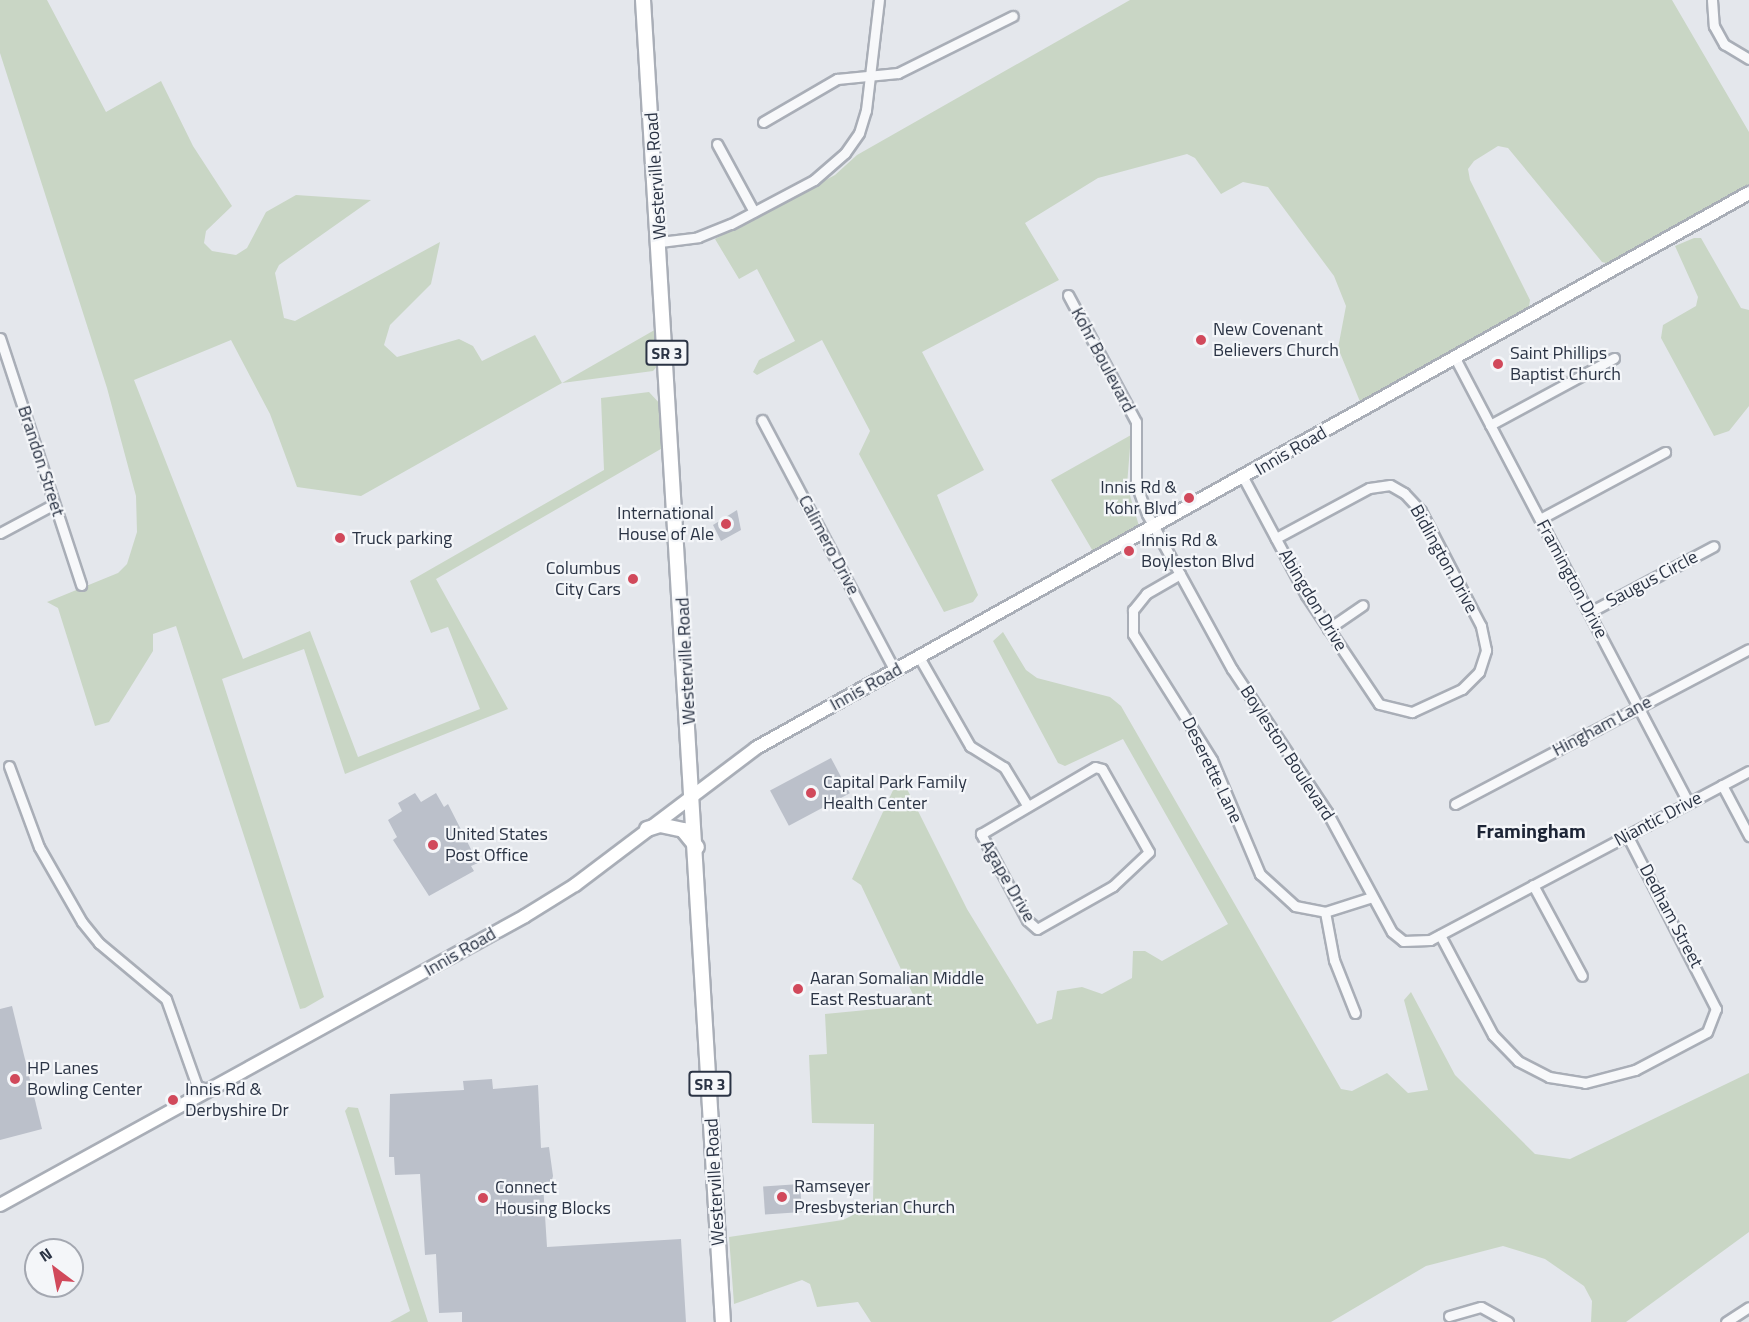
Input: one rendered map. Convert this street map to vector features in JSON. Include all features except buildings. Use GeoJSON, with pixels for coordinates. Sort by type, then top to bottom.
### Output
{"type":"FeatureCollection","features":[{"type":"Feature","properties":{"kind":"main road","name":"Westerville Road"},"geometry":{"type":"LineString","coordinates":[[643,0],[694,791],[723,1322]]}},
{"type":"Feature","properties":{"kind":"main road","name":"Innis Road"},"geometry":{"type":"LineString","coordinates":[[0,1205],[525,915],[575,885],[694,791],[756,748],[1156,528],[1455,357],[1749,193]]}},
{"type":"Feature","properties":{"kind":"main road"},"geometry":{"type":"LineString","coordinates":[[647,829],[660,825],[683,830],[697,847]]}},
{"type":"Feature","properties":{"kind":"street"},"geometry":{"type":"LineString","coordinates":[[660,242],[698,237],[754,212],[814,180],[845,153],[859,133],[871,75],[879,0]]}},
{"type":"Feature","properties":{"kind":"street"},"geometry":{"type":"LineString","coordinates":[[1712,0],[1714,26],[1724,44],[1749,59]]}},
{"type":"Feature","properties":{"kind":"street"},"geometry":{"type":"LineString","coordinates":[[763,122],[837,79],[912,67],[1013,16]]}},
{"type":"Feature","properties":{"kind":"street"},"geometry":{"type":"LineString","coordinates":[[717,144],[754,212]]}},
{"type":"Feature","properties":{"kind":"street","name":"Kohr Boulevard"},"geometry":{"type":"LineString","coordinates":[[1068,295],[1136,422],[1136,484],[1156,528]]}},
{"type":"Feature","properties":{"kind":"street","name":"Brandon Street"},"geometry":{"type":"LineString","coordinates":[[0,338],[4,364],[81,585]]}},
{"type":"Feature","properties":{"kind":"street","name":"Framington Drive"},"geometry":{"type":"LineString","coordinates":[[1455,357],[1688,802]]}},
{"type":"Feature","properties":{"kind":"street"},"geometry":{"type":"LineString","coordinates":[[1490,425],[1614,358]]}},
{"type":"Feature","properties":{"kind":"street","name":"Calimero Drive"},"geometry":{"type":"LineString","coordinates":[[762,420],[895,671]]}},
{"type":"Feature","properties":{"kind":"street"},"geometry":{"type":"LineString","coordinates":[[1540,519],[1665,452]]}},
{"type":"Feature","properties":{"kind":"street","name":"Abingdon Drive"},"geometry":{"type":"LineString","coordinates":[[1244,478],[1328,629],[1379,704],[1395,711]]}},
{"type":"Feature","properties":{"kind":"street","name":"Bidlington Drive"},"geometry":{"type":"LineString","coordinates":[[1276,538],[1369,488],[1390,485],[1404,493],[1421,511],[1481,627],[1485,661],[1462,689],[1412,712],[1395,711]]}},
{"type":"Feature","properties":{"kind":"street"},"geometry":{"type":"LineString","coordinates":[[0,534],[54,504]]}},
{"type":"Feature","properties":{"kind":"street","name":"Boyleston Boulevard"},"geometry":{"type":"LineString","coordinates":[[1156,528],[1232,669],[1327,812],[1392,932],[1403,941],[1417,944],[1440,935]]}},
{"type":"Feature","properties":{"kind":"street","name":"Saugus Circle"},"geometry":{"type":"LineString","coordinates":[[1590,612],[1714,546]]}},
{"type":"Feature","properties":{"kind":"street","name":"Deserette Lane"},"geometry":{"type":"LineString","coordinates":[[1180,574],[1146,594],[1133,609],[1133,634],[1212,760],[1260,874],[1295,906],[1325,912],[1372,897]]}},
{"type":"Feature","properties":{"kind":"street"},"geometry":{"type":"LineString","coordinates":[[1328,629],[1363,605]]}},
{"type":"Feature","properties":{"kind":"street","name":"Hingham Lane"},"geometry":{"type":"LineString","coordinates":[[1455,804],[1749,649]]}},
{"type":"Feature","properties":{"kind":"street"},"geometry":{"type":"LineString","coordinates":[[919,657],[970,746],[1004,766],[1027,805]]}},
{"type":"Feature","properties":{"kind":"street"},"geometry":{"type":"LineString","coordinates":[[9,766],[39,847],[82,922],[99,943],[166,999],[197,1086],[210,1090]]}},
{"type":"Feature","properties":{"kind":"street","name":"Agape Drive"},"geometry":{"type":"LineString","coordinates":[[1095,767],[1102,769],[1149,852],[1113,886],[1042,928],[1032,927],[981,834],[1027,805],[1095,767]]}},
{"type":"Feature","properties":{"kind":"street","name":"Niantic Drive"},"geometry":{"type":"LineString","coordinates":[[1440,935],[1749,771]]}},
{"type":"Feature","properties":{"kind":"street"},"geometry":{"type":"LineString","coordinates":[[1722,785],[1749,836]]}},
{"type":"Feature","properties":{"kind":"street","name":"Dedham Street"},"geometry":{"type":"LineString","coordinates":[[1440,935],[1493,1035],[1518,1061],[1549,1077],[1586,1083],[1635,1070],[1707,1032],[1715,1020],[1714,998],[1627,835]]}},
{"type":"Feature","properties":{"kind":"street"},"geometry":{"type":"LineString","coordinates":[[1533,885],[1582,976]]}},
{"type":"Feature","properties":{"kind":"street"},"geometry":{"type":"LineString","coordinates":[[1325,912],[1334,960],[1355,1013]]}},
{"type":"Feature","properties":{"kind":"street"},"geometry":{"type":"LineString","coordinates":[[1449,1317],[1481,1307],[1508,1322]]}},
{"type":"Feature","properties":{"kind":"street"},"geometry":{"type":"LineString","coordinates":[[1726,1322],[1749,1307]]}},
{"type":"Feature","properties":{"kind":"green space"},"geometry":{"type":"Polygon","coordinates":[[[0,0],[47,0],[106,112],[161,81],[193,146],[232,206],[206,231],[204,243],[212,251],[236,255],[247,248],[266,212],[296,195],[371,200],[279,265],[275,273],[284,318],[295,321],[440,242],[431,284],[390,325],[384,345],[397,357],[459,339],[473,346],[482,361],[535,335],[562,383],[361,496],[297,487],[270,414],[231,340],[134,380],[243,659],[310,631],[358,757],[480,709],[448,627],[431,633],[410,581],[604,470],[601,398],[649,392],[662,406],[666,446],[436,579],[508,709],[345,774],[304,649],[222,679],[324,997],[305,1008],[300,1009],[176,626],[153,634],[153,651],[109,722],[95,726],[58,608],[47,602],[118,573],[127,564],[137,532],[136,496],[107,388],[0,53],[0,0]]]}},
{"type":"Feature","properties":{"kind":"green space"},"geometry":{"type":"Polygon","coordinates":[[[1130,0],[1672,0],[1749,132],[1749,186],[1610,264],[1602,262],[1508,148],[1498,146],[1474,161],[1468,169],[1470,180],[1530,300],[1529,307],[1361,404],[1338,348],[1346,306],[1334,276],[1268,187],[1243,182],[1221,194],[1195,158],[1187,154],[1098,178],[1025,223],[1059,280],[922,352],[984,470],[937,495],[978,595],[973,602],[944,612],[859,454],[870,431],[822,340],[757,375],[753,372],[759,360],[795,341],[757,269],[739,279],[715,239],[835,175],[857,155],[1130,0]]]}},
{"type":"Feature","properties":{"kind":"green space"},"geometry":{"type":"Polygon","coordinates":[[[1694,238],[1701,238],[1741,308],[1749,310],[1749,406],[1729,431],[1714,436],[1661,338],[1663,325],[1696,306],[1698,297],[1675,246],[1694,238]]]}},
{"type":"Feature","properties":{"kind":"green space"},"geometry":{"type":"Polygon","coordinates":[[[658,328],[660,363],[653,371],[562,383],[658,328]]]}},
{"type":"Feature","properties":{"kind":"green space"},"geometry":{"type":"Polygon","coordinates":[[[1131,435],[1127,485],[1139,526],[1094,553],[1051,480],[1131,435]]]}},
{"type":"Feature","properties":{"kind":"green space"},"geometry":{"type":"Polygon","coordinates":[[[1003,632],[1026,670],[1037,678],[1110,697],[1121,706],[1341,1089],[1352,1091],[1387,1073],[1408,1093],[1428,1090],[1404,1000],[1411,992],[1455,1075],[1535,1154],[1570,1159],[1749,1073],[1749,1232],[1626,1322],[1591,1322],[1592,1301],[1584,1286],[1545,1259],[1503,1246],[1426,1266],[1331,1322],[871,1322],[858,1302],[817,1307],[810,1284],[802,1280],[734,1304],[729,1237],[843,1220],[873,1205],[874,1124],[812,1123],[809,1055],[827,1054],[825,1014],[918,1005],[861,885],[852,879],[900,775],[967,909],[1037,1024],[1052,1019],[1057,991],[1082,987],[1102,994],[1132,978],[1133,951],[1145,951],[1162,961],[1228,924],[1123,739],[1065,766],[1058,763],[993,641],[1003,632]]]}},
{"type":"Feature","properties":{"kind":"green space"},"geometry":{"type":"Polygon","coordinates":[[[348,1107],[358,1108],[428,1322],[390,1322],[410,1311],[345,1111],[348,1107]]]}},
{"type":"Feature","properties":{"kind":"place","name":"New Covenant Believers Church"},"geometry":{"type":"Point","coordinates":[1201,340]}},
{"type":"Feature","properties":{"kind":"place","name":"Saint Phillips Baptist Church"},"geometry":{"type":"Point","coordinates":[1498,364]}},
{"type":"Feature","properties":{"kind":"place","name":"Innis Rd & Kohr Blvd"},"geometry":{"type":"Point","coordinates":[1189,498]}},
{"type":"Feature","properties":{"kind":"place","name":"International House of Ale"},"geometry":{"type":"Point","coordinates":[726,524]}},
{"type":"Feature","properties":{"kind":"place","name":"Truck parking"},"geometry":{"type":"Point","coordinates":[340,538]}},
{"type":"Feature","properties":{"kind":"place","name":"Innis Rd & Boyleston Blvd"},"geometry":{"type":"Point","coordinates":[1129,551]}},
{"type":"Feature","properties":{"kind":"place","name":"Columbus City Cars"},"geometry":{"type":"Point","coordinates":[633,579]}},
{"type":"Feature","properties":{"kind":"place","name":"Capital Park Family Health Center"},"geometry":{"type":"Point","coordinates":[811,793]}},
{"type":"Feature","properties":{"kind":"place","name":"United States Post Office"},"geometry":{"type":"Point","coordinates":[433,845]}},
{"type":"Feature","properties":{"kind":"place","name":"Aaran Somalian Middle East Restuarant"},"geometry":{"type":"Point","coordinates":[798,989]}},
{"type":"Feature","properties":{"kind":"place","name":"HP Lanes Bowling Center"},"geometry":{"type":"Point","coordinates":[15,1079]}},
{"type":"Feature","properties":{"kind":"place","name":"Innis Rd & Derbyshire Dr"},"geometry":{"type":"Point","coordinates":[173,1100]}},
{"type":"Feature","properties":{"kind":"place","name":"Ramseyer Presbysterian Church"},"geometry":{"type":"Point","coordinates":[782,1197]}},
{"type":"Feature","properties":{"kind":"place","name":"Connect Housing Blocks"},"geometry":{"type":"Point","coordinates":[483,1198]}},
{"type":"Feature","properties":{"kind":"district","name":"Framingham"},"geometry":{"type":"Point","coordinates":[1531,830]}}]}
